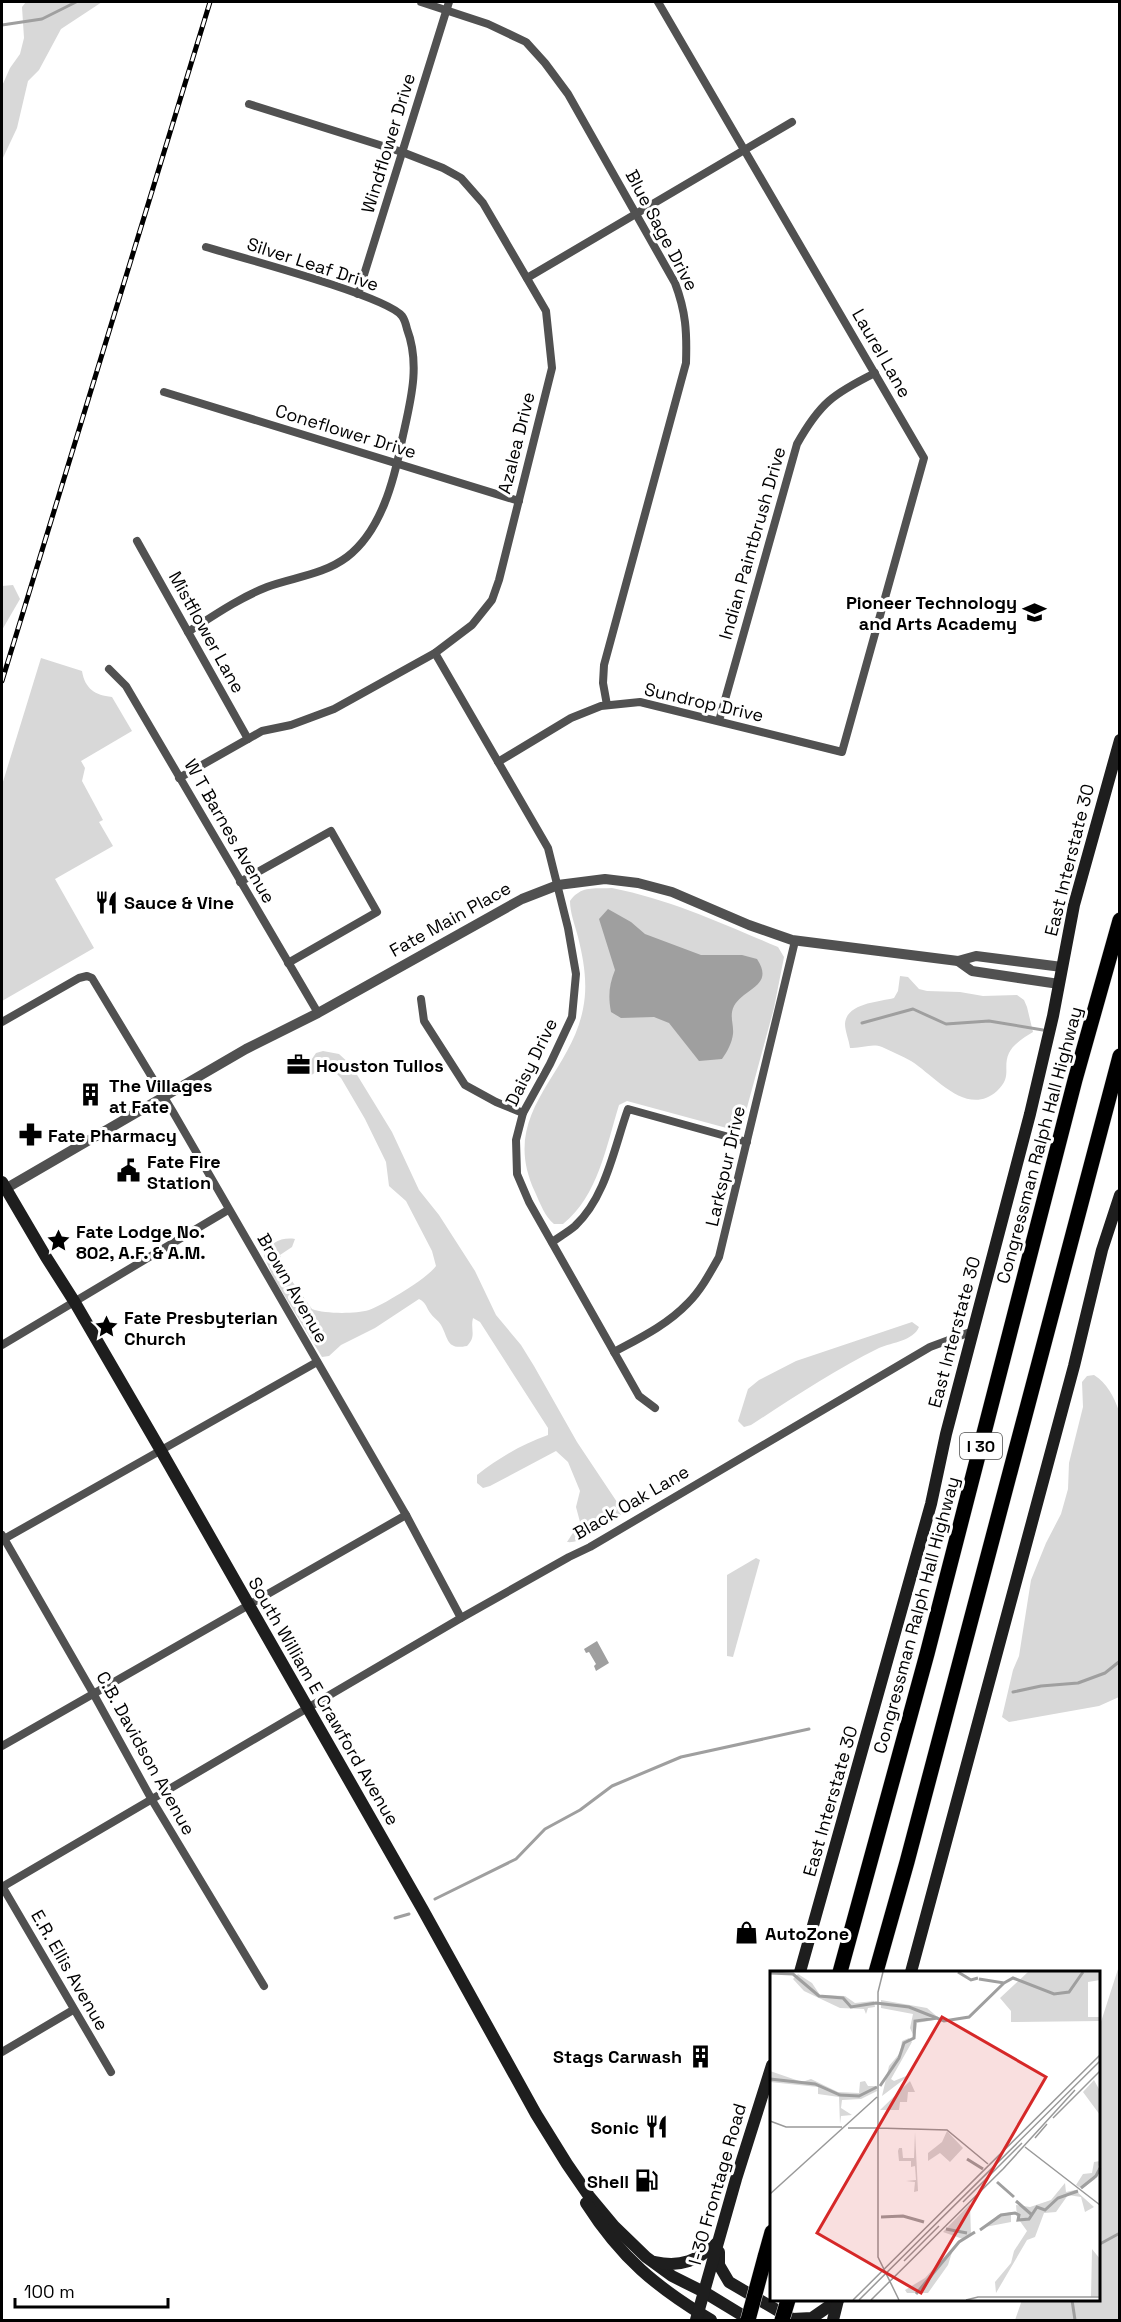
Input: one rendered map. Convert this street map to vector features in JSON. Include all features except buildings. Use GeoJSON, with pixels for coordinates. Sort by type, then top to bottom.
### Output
{"type":"FeatureCollection","features":[{"type":"Feature","properties":{"kind":"highway","name":"Congressman Ralph Hall Highway"},"geometry":{"type":"LineString","coordinates":[[840,1971],[927,1654],[1072,1091],[1119,920]]}},
{"type":"Feature","properties":{"kind":"highway","name":"I 30"},"geometry":{"type":"LineString","coordinates":[[876,1971],[1119,1056]]}},
{"type":"Feature","properties":{"kind":"highway"},"geometry":{"type":"LineString","coordinates":[[749,2320],[770,2236]]}},
{"type":"Feature","properties":{"kind":"highway"},"geometry":{"type":"LineString","coordinates":[[782,2320],[788,2301]]}},
{"type":"Feature","properties":{"kind":"main road","name":"East Interstate 30"},"geometry":{"type":"LineString","coordinates":[[800,1971],[915,1563],[1030,1114],[1074,905],[1119,740]]}},
{"type":"Feature","properties":{"kind":"main road","name":"South William E Crawford Avenue"},"geometry":{"type":"LineString","coordinates":[[3,1187],[74,1300],[308,1707],[536,2114],[567,2164]]}},
{"type":"Feature","properties":{"kind":"main road"},"geometry":{"type":"LineString","coordinates":[[911,1971],[1071,1378],[1102,1250],[1119,1196]]}},
{"type":"Feature","properties":{"kind":"main road","name":"I-30 Frontage Road"},"geometry":{"type":"LineString","coordinates":[[697,2317],[770,2068]]}},
{"type":"Feature","properties":{"kind":"main road"},"geometry":{"type":"LineString","coordinates":[[567,2164],[614,2226],[651,2261],[672,2276],[704,2292],[749,2320]]}},
{"type":"Feature","properties":{"kind":"main road"},"geometry":{"type":"LineString","coordinates":[[567,2164],[584,2199],[618,2248],[653,2282],[697,2317],[711,2320]]}},
{"type":"Feature","properties":{"kind":"main road"},"geometry":{"type":"LineString","coordinates":[[651,2261],[668,2265],[685,2264],[700,2257],[718,2242]]}},
{"type":"Feature","properties":{"kind":"main road"},"geometry":{"type":"LineString","coordinates":[[718,2242],[719,2265],[729,2282],[792,2319],[812,2318],[837,2301]]}},
{"type":"Feature","properties":{"kind":"main road"},"geometry":{"type":"LineString","coordinates":[[832,2320],[838,2301]]}},
{"type":"Feature","properties":{"kind":"street","name":"Blue Sage Drive"},"geometry":{"type":"LineString","coordinates":[[421,2],[448,6],[488,24],[525,42],[538,56],[568,94],[675,283],[682,303],[687,330],[686,363],[604,665],[603,683],[607,705]]}},
{"type":"Feature","properties":{"kind":"street","name":"Laurel Lane"},"geometry":{"type":"LineString","coordinates":[[658,2],[924,458],[842,752]]}},
{"type":"Feature","properties":{"kind":"street","name":"Windflower Drive"},"geometry":{"type":"LineString","coordinates":[[358,294],[448,6]]}},
{"type":"Feature","properties":{"kind":"street","name":"Azalea Drive"},"geometry":{"type":"LineString","coordinates":[[179,778],[262,731],[291,725],[334,709],[435,653],[472,625],[492,600],[552,368],[546,311],[483,203],[461,178],[443,168],[402,152],[249,104]]}},
{"type":"Feature","properties":{"kind":"street"},"geometry":{"type":"LineString","coordinates":[[526,278],[792,122]]}},
{"type":"Feature","properties":{"kind":"street","name":"Silver Leaf Drive"},"geometry":{"type":"LineString","coordinates":[[188,632],[239,600],[267,587],[323,571],[347,557],[366,540],[381,510],[397,464],[413,389],[414,366],[410,337],[404,318],[396,310],[358,294],[207,247]]}},
{"type":"Feature","properties":{"kind":"street","name":"Indian Paintbrush Drive"},"geometry":{"type":"LineString","coordinates":[[719,721],[797,444],[812,417],[831,398],[874,372]]}},
{"type":"Feature","properties":{"kind":"street","name":"Coneflower Drive"},"geometry":{"type":"LineString","coordinates":[[164,392],[519,501]]}},
{"type":"Feature","properties":{"kind":"street","name":"Mistflower Lane"},"geometry":{"type":"LineString","coordinates":[[137,541],[248,739]]}},
{"type":"Feature","properties":{"kind":"street","name":"Daisy Drive"},"geometry":{"type":"LineString","coordinates":[[435,653],[548,848],[568,928],[576,974],[572,1017],[523,1113],[516,1140],[517,1174],[529,1202],[639,1396],[655,1408]]}},
{"type":"Feature","properties":{"kind":"street","name":"W T Barnes Avenue"},"geometry":{"type":"LineString","coordinates":[[109,669],[126,686],[318,1013]]}},
{"type":"Feature","properties":{"kind":"street","name":"Sundrop Drive"},"geometry":{"type":"LineString","coordinates":[[498,762],[571,718],[607,705],[640,702],[842,752]]}},
{"type":"Feature","properties":{"kind":"street"},"geometry":{"type":"LineString","coordinates":[[240,882],[332,831],[377,912],[288,963]]}},
{"type":"Feature","properties":{"kind":"street","name":"Fate Main Place"},"geometry":{"type":"LineString","coordinates":[[3,1187],[246,1049],[318,1013],[522,899],[558,885],[605,879],[638,883],[672,892],[748,925],[795,941],[958,961],[976,956],[1062,968]]}},
{"type":"Feature","properties":{"kind":"street","name":"Larkspur Drive"},"geometry":{"type":"LineString","coordinates":[[614,1352],[663,1324],[689,1303],[719,1257],[795,941]]}},
{"type":"Feature","properties":{"kind":"street","name":"Fate Main Place"},"geometry":{"type":"LineString","coordinates":[[958,961],[972,970],[1059,984]]}},
{"type":"Feature","properties":{"kind":"street","name":"Brown Avenue"},"geometry":{"type":"LineString","coordinates":[[2,1022],[79,978],[87,976],[92,978],[406,1515],[461,1618]]}},
{"type":"Feature","properties":{"kind":"street"},"geometry":{"type":"LineString","coordinates":[[421,999],[424,1021],[465,1085],[495,1102],[523,1113]]}},
{"type":"Feature","properties":{"kind":"street"},"geometry":{"type":"LineString","coordinates":[[552,1242],[574,1227],[600,1191],[628,1109],[747,1142]]}},
{"type":"Feature","properties":{"kind":"street"},"geometry":{"type":"LineString","coordinates":[[2,1345],[228,1210]]}},
{"type":"Feature","properties":{"kind":"street","name":"Black Oak Lane"},"geometry":{"type":"LineString","coordinates":[[2,1886],[461,1618],[568,1557],[590,1547],[930,1347],[973,1331]]}},
{"type":"Feature","properties":{"kind":"street"},"geometry":{"type":"LineString","coordinates":[[3,1537],[317,1362]]}},
{"type":"Feature","properties":{"kind":"street"},"geometry":{"type":"LineString","coordinates":[[2,1746],[406,1515]]}},
{"type":"Feature","properties":{"kind":"street","name":"C.B. Davidson Avenue"},"geometry":{"type":"LineString","coordinates":[[3,1537],[152,1800],[264,1986]]}},
{"type":"Feature","properties":{"kind":"street","name":"E.R. Ellis Avenue"},"geometry":{"type":"LineString","coordinates":[[2,1886],[111,2072]]}},
{"type":"Feature","properties":{"kind":"street"},"geometry":{"type":"LineString","coordinates":[[2,2052],[73,2010]]}},
{"type":"Feature","properties":{"kind":"shaded area"},"geometry":{"type":"Polygon","coordinates":[[[26,2],[102,2],[61,29],[39,70],[28,81],[17,128],[2,160],[2,86],[10,68],[20,54],[24,38],[22,7],[26,2]]]}},
{"type":"Feature","properties":{"kind":"shaded area"},"geometry":{"type":"Polygon","coordinates":[[[13,585],[20,599],[2,630],[2,586],[13,585]]]}},
{"type":"Feature","properties":{"kind":"shaded area"},"geometry":{"type":"Polygon","coordinates":[[[41,658],[82,671],[88,687],[101,695],[112,697],[132,731],[81,761],[85,768],[82,781],[103,820],[99,822],[113,846],[55,879],[94,948],[2,1001],[2,785],[41,658]]]}},
{"type":"Feature","properties":{"kind":"shaded area"},"geometry":{"type":"Polygon","coordinates":[[[612,888],[656,899],[717,921],[778,947],[784,957],[774,1008],[742,1126],[734,1130],[627,1101],[619,1105],[605,1154],[585,1200],[563,1224],[554,1224],[545,1214],[535,1192],[526,1164],[525,1140],[530,1117],[576,1033],[583,1009],[585,973],[570,901],[584,890],[612,888]]]}},
{"type":"Feature","properties":{"kind":"shaded area"},"geometry":{"type":"Polygon","coordinates":[[[608,909],[631,922],[645,934],[701,955],[742,955],[757,959],[762,968],[760,981],[734,1006],[732,1037],[722,1059],[699,1061],[669,1023],[654,1017],[621,1018],[611,1012],[610,991],[615,970],[599,919],[608,909]]]}},
{"type":"Feature","properties":{"kind":"shaded area"},"geometry":{"type":"Polygon","coordinates":[[[900,976],[908,977],[919,989],[927,991],[960,992],[983,996],[1017,995],[1024,1000],[1033,1032],[1011,1050],[1007,1058],[1005,1081],[997,1091],[986,1098],[974,1100],[963,1097],[952,1092],[911,1061],[882,1047],[850,1048],[845,1027],[847,1017],[864,1005],[894,998],[898,991],[900,976]]]}},
{"type":"Feature","properties":{"kind":"shaded area"},"geometry":{"type":"Polygon","coordinates":[[[323,1051],[339,1054],[351,1065],[392,1132],[419,1190],[439,1215],[475,1271],[496,1315],[521,1345],[577,1442],[621,1508],[621,1516],[580,1540],[567,1542],[580,1522],[576,1507],[580,1491],[568,1462],[556,1451],[490,1486],[483,1488],[477,1483],[477,1475],[494,1463],[520,1447],[548,1435],[548,1428],[480,1322],[473,1318],[473,1336],[467,1346],[452,1345],[440,1323],[419,1299],[375,1328],[341,1345],[329,1356],[322,1357],[273,1277],[264,1256],[266,1251],[276,1242],[295,1239],[292,1247],[280,1255],[284,1270],[312,1309],[348,1313],[369,1310],[384,1303],[415,1284],[436,1266],[432,1251],[406,1201],[389,1186],[386,1162],[341,1078],[330,1067],[322,1068],[310,1076],[303,1072],[316,1053],[323,1051]]]}},
{"type":"Feature","properties":{"kind":"shaded area"},"geometry":{"type":"Polygon","coordinates":[[[912,1322],[919,1327],[907,1338],[879,1348],[846,1366],[751,1425],[744,1427],[738,1421],[748,1389],[759,1380],[796,1361],[912,1322]]]}},
{"type":"Feature","properties":{"kind":"shaded area"},"geometry":{"type":"Polygon","coordinates":[[[1094,1375],[1110,1391],[1119,1411],[1119,1697],[1099,1706],[1009,1722],[1002,1717],[1013,1670],[1019,1656],[1031,1580],[1061,1514],[1068,1489],[1069,1463],[1083,1407],[1082,1382],[1087,1376],[1094,1375]]]}},
{"type":"Feature","properties":{"kind":"shaded area"},"geometry":{"type":"Polygon","coordinates":[[[756,1558],[760,1560],[733,1657],[727,1656],[727,1575],[756,1558]]]}},
{"type":"Feature","properties":{"kind":"shaded area"},"geometry":{"type":"Polygon","coordinates":[[[597,1641],[609,1663],[596,1671],[594,1666],[596,1664],[589,1652],[586,1653],[584,1649],[597,1641]]]}},
{"type":"Feature","properties":{"kind":"shaded area"},"geometry":{"type":"Polygon","coordinates":[[[1119,1966],[1119,2320],[1015,2320],[1022,2301],[1100,2301],[1100,2025],[1119,1966]]]}},
{"type":"Feature","properties":{"kind":"waterway"},"geometry":{"type":"LineString","coordinates":[[2,25],[42,19],[76,2]]}},
{"type":"Feature","properties":{"kind":"waterway"},"geometry":{"type":"LineString","coordinates":[[862,1023],[913,1009],[946,1024],[989,1021],[1043,1030]]}},
{"type":"Feature","properties":{"kind":"waterway"},"geometry":{"type":"LineString","coordinates":[[1013,1692],[1041,1686],[1078,1683],[1105,1673],[1120,1661]]}},
{"type":"Feature","properties":{"kind":"waterway"},"geometry":{"type":"LineString","coordinates":[[435,1899],[516,1859],[545,1829],[580,1810],[612,1786],[681,1757],[809,1729]]}},
{"type":"Feature","properties":{"kind":"waterway"},"geometry":{"type":"LineString","coordinates":[[395,1918],[409,1914]]}},
{"type":"Feature","properties":{"kind":"waterway"},"geometry":{"type":"LineString","coordinates":[[1100,2244],[1120,2233]]}},
{"type":"Feature","properties":{"kind":"waterway"},"geometry":{"type":"LineString","coordinates":[[1072,2301],[1075,2320]]}},
{"type":"Feature","properties":{"kind":"railway"},"geometry":{"type":"LineString","coordinates":[[2,681],[210,2]]}},
{"type":"Feature","properties":{"kind":"place","name":"Pioneer Technology and Arts Academy"},"geometry":{"type":"Point","coordinates":[1035,612]}},
{"type":"Feature","properties":{"kind":"place","name":"Sauce & Vine"},"geometry":{"type":"Point","coordinates":[106,902]}},
{"type":"Feature","properties":{"kind":"place","name":"Houston Tullos"},"geometry":{"type":"Point","coordinates":[298,1065]}},
{"type":"Feature","properties":{"kind":"place","name":"The Villages at Fate"},"geometry":{"type":"Point","coordinates":[91,1095]}},
{"type":"Feature","properties":{"kind":"place","name":"Fate Pharmacy"},"geometry":{"type":"Point","coordinates":[30,1135]}},
{"type":"Feature","properties":{"kind":"place","name":"Fate Fire Station"},"geometry":{"type":"Point","coordinates":[129,1171]}},
{"type":"Feature","properties":{"kind":"place","name":"Fate Lodge No. 802, A.F. & A.M."},"geometry":{"type":"Point","coordinates":[58,1241]}},
{"type":"Feature","properties":{"kind":"place","name":"Fate Presbyterian Church"},"geometry":{"type":"Point","coordinates":[106,1327]}},
{"type":"Feature","properties":{"kind":"place","name":"AutoZone"},"geometry":{"type":"Point","coordinates":[747,1933]}},
{"type":"Feature","properties":{"kind":"place","name":"Stags Carwash"},"geometry":{"type":"Point","coordinates":[700,2056]}},
{"type":"Feature","properties":{"kind":"place","name":"Sonic"},"geometry":{"type":"Point","coordinates":[657,2127]}},
{"type":"Feature","properties":{"kind":"place","name":"Shell"},"geometry":{"type":"Point","coordinates":[647,2181]}}]}
